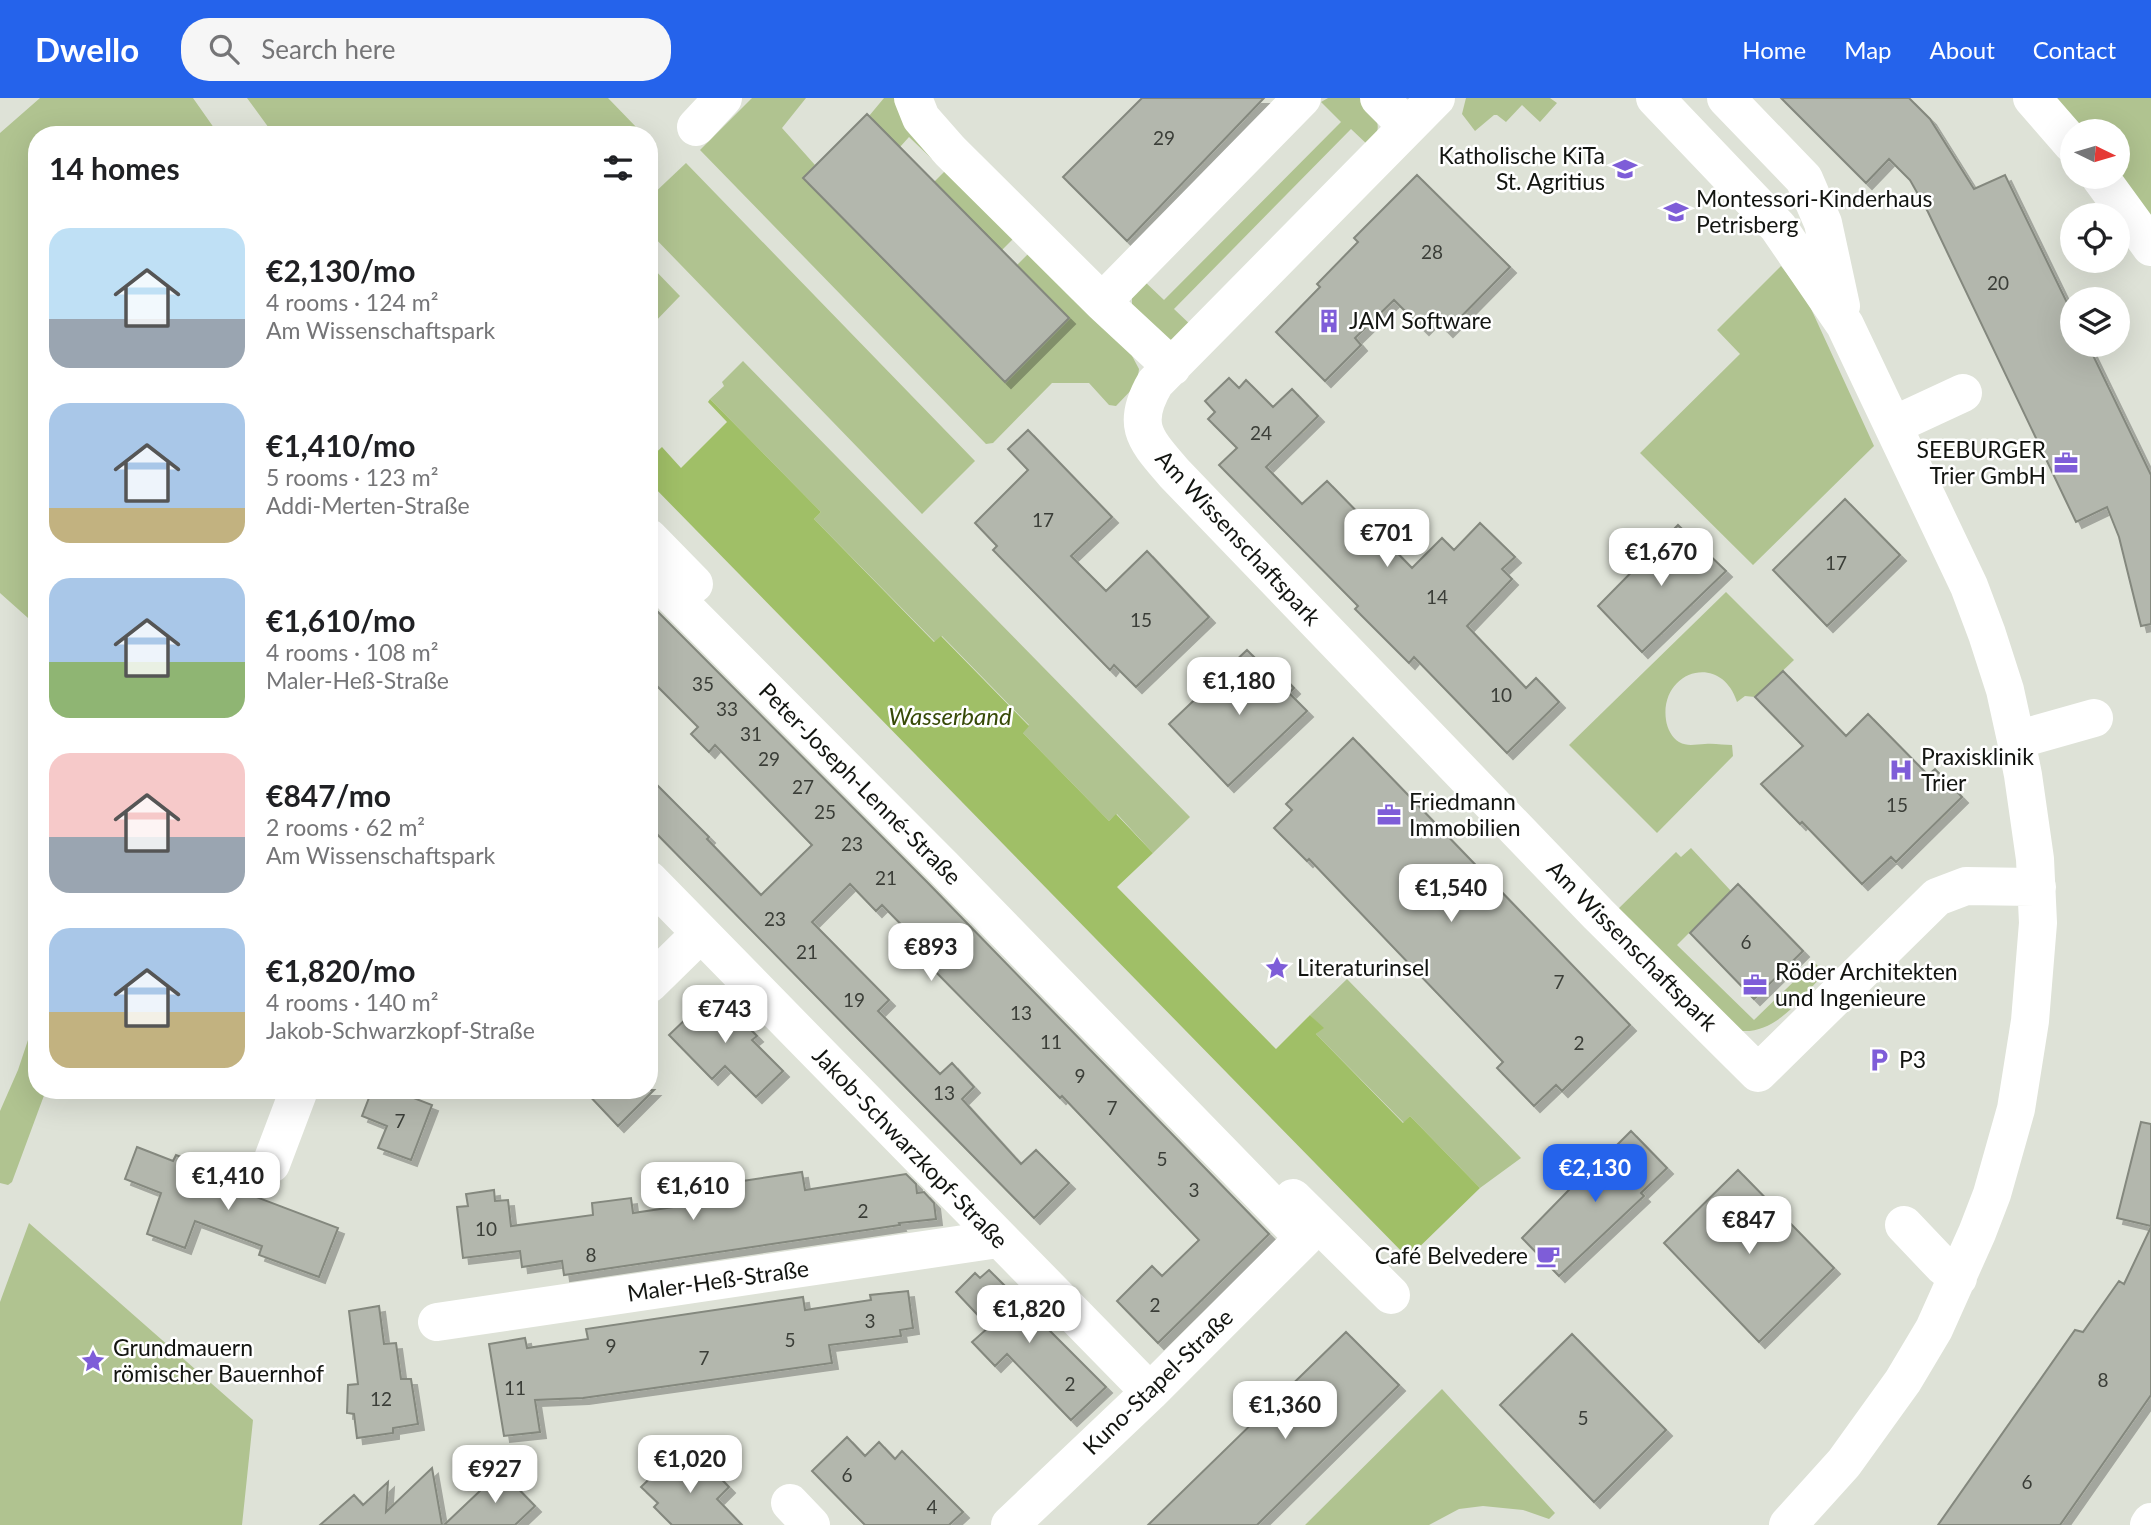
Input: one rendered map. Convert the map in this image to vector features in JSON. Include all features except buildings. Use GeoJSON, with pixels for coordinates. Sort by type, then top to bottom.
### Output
{"type":"FeatureCollection","features":[{"type":"Feature","properties":{"kind":"street"},"geometry":{"type":"LineString","coordinates":[[696,127],[723,98]]}},
{"type":"Feature","properties":{"kind":"street"},"geometry":{"type":"LineString","coordinates":[[913,98],[921,118],[950,151],[1102,302],[1172,367]]}},
{"type":"Feature","properties":{"kind":"street"},"geometry":{"type":"LineString","coordinates":[[1102,302],[1303,98]]}},
{"type":"Feature","properties":{"kind":"street"},"geometry":{"type":"LineString","coordinates":[[1379,98],[1408,126]]}},
{"type":"Feature","properties":{"kind":"street","name":"Am Wissenschaftspark"},"geometry":{"type":"LineString","coordinates":[[1436,98],[1154,383],[1143,409],[1143,426],[1147,441],[1174,473],[1578,894],[1758,1073],[1937,897],[1966,886],[2037,887]]}},
{"type":"Feature","properties":{"kind":"street"},"geometry":{"type":"LineString","coordinates":[[1655,98],[1778,227],[1845,325],[1969,586],[1987,634],[2016,740],[2032,828],[2038,923],[2035,977],[2016,1109],[1992,1194],[1934,1329],[1890,1401],[1844,1463],[1788,1525]]}},
{"type":"Feature","properties":{"kind":"street"},"geometry":{"type":"LineString","coordinates":[[1726,98],[1804,179],[1812,193],[1823,223],[1845,325]]}},
{"type":"Feature","properties":{"kind":"street"},"geometry":{"type":"LineString","coordinates":[[2032,98],[2060,130]]}},
{"type":"Feature","properties":{"kind":"street"},"geometry":{"type":"LineString","coordinates":[[2110,189],[2151,247]]}},
{"type":"Feature","properties":{"kind":"street"},"geometry":{"type":"LineString","coordinates":[[1894,425],[1962,393]]}},
{"type":"Feature","properties":{"kind":"street"},"geometry":{"type":"LineString","coordinates":[[658,547],[1391,1295]]}},
{"type":"Feature","properties":{"kind":"street","name":"Peter-Joseph-Lenné-Straße"},"geometry":{"type":"LineString","coordinates":[[658,581],[943,867],[1304,1238]]}},
{"type":"Feature","properties":{"kind":"street"},"geometry":{"type":"LineString","coordinates":[[2016,740],[2094,718]]}},
{"type":"Feature","properties":{"kind":"street","name":"Jakob-Schwarzkopf-Straße"},"geometry":{"type":"LineString","coordinates":[[658,889],[1150,1392]]}},
{"type":"Feature","properties":{"kind":"street"},"geometry":{"type":"LineString","coordinates":[[658,975],[701,933]]}},
{"type":"Feature","properties":{"kind":"street"},"geometry":{"type":"LineString","coordinates":[[271,1164],[296,1099]]}},
{"type":"Feature","properties":{"kind":"street"},"geometry":{"type":"LineString","coordinates":[[1904,1226],[1958,1278]]}},
{"type":"Feature","properties":{"kind":"street","name":"Kuno-Stapel-Straße"},"geometry":{"type":"LineString","coordinates":[[1010,1525],[1150,1392],[1304,1238]]}},
{"type":"Feature","properties":{"kind":"street","name":"Maler-Heß-Straße"},"geometry":{"type":"LineString","coordinates":[[438,1322],[998,1239]]}},
{"type":"Feature","properties":{"kind":"shaded area"},"geometry":{"type":"Polygon","coordinates":[[[40,98],[193,98],[213,126],[28,126],[28,618],[0,593],[0,133],[40,98]]]}},
{"type":"Feature","properties":{"kind":"shaded area"},"geometry":{"type":"Polygon","coordinates":[[[247,98],[608,98],[635,126],[267,126],[247,98]]]}},
{"type":"Feature","properties":{"kind":"shaded area"},"geometry":{"type":"Polygon","coordinates":[[[752,98],[806,98],[782,128],[815,165],[803,178],[1004,381],[1069,318],[1017,265],[1030,252],[1130,352],[1139,369],[1137,384],[1116,406],[1109,405],[1089,383],[1052,383],[993,443],[986,444],[700,150],[752,98]]]}},
{"type":"Feature","properties":{"kind":"shaded area"},"geometry":{"type":"Polygon","coordinates":[[[884,98],[902,98],[938,152],[932,159],[909,137],[900,147],[869,116],[884,98]]]}},
{"type":"Feature","properties":{"kind":"shaded area"},"geometry":{"type":"Polygon","coordinates":[[[1328,98],[1365,98],[1378,127],[1370,147],[1351,129],[1174,309],[1194,328],[1185,336],[1166,341],[1132,306],[1132,298],[1143,280],[1164,300],[1341,122],[1321,102],[1328,98]]]}},
{"type":"Feature","properties":{"kind":"shaded area"},"geometry":{"type":"Polygon","coordinates":[[[1466,98],[1550,98],[1557,103],[1540,122],[1522,105],[1506,122],[1494,115],[1475,131],[1462,114],[1466,98]]]}},
{"type":"Feature","properties":{"kind":"shaded area"},"geometry":{"type":"Polygon","coordinates":[[[2043,98],[2151,98],[2151,238],[2124,189],[2130,189],[2130,119],[2061,119],[2043,98]]]}},
{"type":"Feature","properties":{"kind":"shaded area"},"geometry":{"type":"Polygon","coordinates":[[[686,163],[975,461],[922,514],[658,241],[658,189],[686,163]]]}},
{"type":"Feature","properties":{"kind":"shaded area"},"geometry":{"type":"Polygon","coordinates":[[[951,165],[1018,234],[1002,250],[934,182],[951,165]]]}},
{"type":"Feature","properties":{"kind":"shaded area"},"geometry":{"type":"Polygon","coordinates":[[[1781,266],[1807,300],[1874,446],[1753,565],[1640,453],[1740,354],[1717,330],[1781,266]]]}},
{"type":"Feature","properties":{"kind":"shaded area"},"geometry":{"type":"Polygon","coordinates":[[[658,273],[680,296],[658,319],[658,273]]]}},
{"type":"Feature","properties":{"kind":"shaded area"},"geometry":{"type":"Polygon","coordinates":[[[743,361],[1190,817],[1153,853],[1117,814],[1109,821],[1022,732],[1029,725],[942,636],[935,642],[814,519],[821,512],[710,399],[743,361]]]}},
{"type":"Feature","properties":{"kind":"shaded area"},"geometry":{"type":"Polygon","coordinates":[[[1726,592],[1794,660],[1755,697],[1745,696],[1737,702],[1729,686],[1718,676],[1706,672],[1681,679],[1672,689],[1666,703],[1666,720],[1674,738],[1689,745],[1732,745],[1733,756],[1657,833],[1569,745],[1726,592]]]}},
{"type":"Feature","properties":{"kind":"shaded area"},"geometry":{"type":"Polygon","coordinates":[[[1691,848],[1731,891],[1677,945],[1754,1020],[1814,962],[1825,973],[1798,1002],[1767,1026],[1742,1031],[1616,911],[1676,852],[1681,857],[1691,848]]]}},
{"type":"Feature","properties":{"kind":"shaded area"},"geometry":{"type":"Polygon","coordinates":[[[1347,979],[1521,1158],[1480,1188],[1410,1116],[1404,1123],[1316,1034],[1323,1028],[1310,1015],[1347,979]]]}},
{"type":"Feature","properties":{"kind":"shaded area"},"geometry":{"type":"Polygon","coordinates":[[[28,1040],[28,1099],[43,1099],[12,1182],[8,1185],[0,1183],[0,1111],[28,1040]]]}},
{"type":"Feature","properties":{"kind":"shaded area","name":"Grundmauern römischer Bauernhof"},"geometry":{"type":"Polygon","coordinates":[[[29,1223],[253,1420],[242,1525],[0,1525],[0,1302],[29,1223]]]}},
{"type":"Feature","properties":{"kind":"shaded area"},"geometry":{"type":"Polygon","coordinates":[[[1442,1389],[1555,1513],[1549,1519],[1523,1510],[1483,1506],[1459,1509],[1429,1525],[1305,1525],[1442,1389]]]}},
{"type":"Feature","properties":{"kind":"water","name":"Wasserband"},"geometry":{"type":"Polygon","coordinates":[[[710,399],[821,512],[814,519],[934,642],[941,636],[1029,726],[1023,733],[1109,821],[1116,814],[1153,853],[1117,887],[1276,1049],[1310,1015],[1324,1028],[1316,1034],[1403,1123],[1410,1116],[1480,1188],[1408,1258],[658,491],[658,451],[662,447],[681,468],[727,422],[708,402],[710,399]]]}},
{"type":"Feature","properties":{"kind":"place","name":"Katholische KiTa St. Agritius"},"geometry":{"type":"Point","coordinates":[1625,169]}},
{"type":"Feature","properties":{"kind":"place","name":"Montessori-Kinderhaus Petrisberg"},"geometry":{"type":"Point","coordinates":[1676,212]}},
{"type":"Feature","properties":{"kind":"place","name":"JAM Software"},"geometry":{"type":"Point","coordinates":[1329,321]}},
{"type":"Feature","properties":{"kind":"place","name":"SEEBURGER Trier GmbH"},"geometry":{"type":"Point","coordinates":[2066,463]}},
{"type":"Feature","properties":{"kind":"place","name":"Praxisklinik Trier"},"geometry":{"type":"Point","coordinates":[1901,770]}},
{"type":"Feature","properties":{"kind":"place","name":"Friedmann Immobilien"},"geometry":{"type":"Point","coordinates":[1389,815]}},
{"type":"Feature","properties":{"kind":"place","name":"Literaturinsel"},"geometry":{"type":"Point","coordinates":[1277,968]}},
{"type":"Feature","properties":{"kind":"place","name":"Röder Architekten und Ingenieure"},"geometry":{"type":"Point","coordinates":[1755,985]}},
{"type":"Feature","properties":{"kind":"place","name":"P3"},"geometry":{"type":"Point","coordinates":[1879,1060]}},
{"type":"Feature","properties":{"kind":"place","name":"Café Belvedere"},"geometry":{"type":"Point","coordinates":[1548,1256]}},
{"type":"Feature","properties":{"kind":"place","name":"Grundmauern römischer Bauernhof"},"geometry":{"type":"Point","coordinates":[93,1361]}}]}
